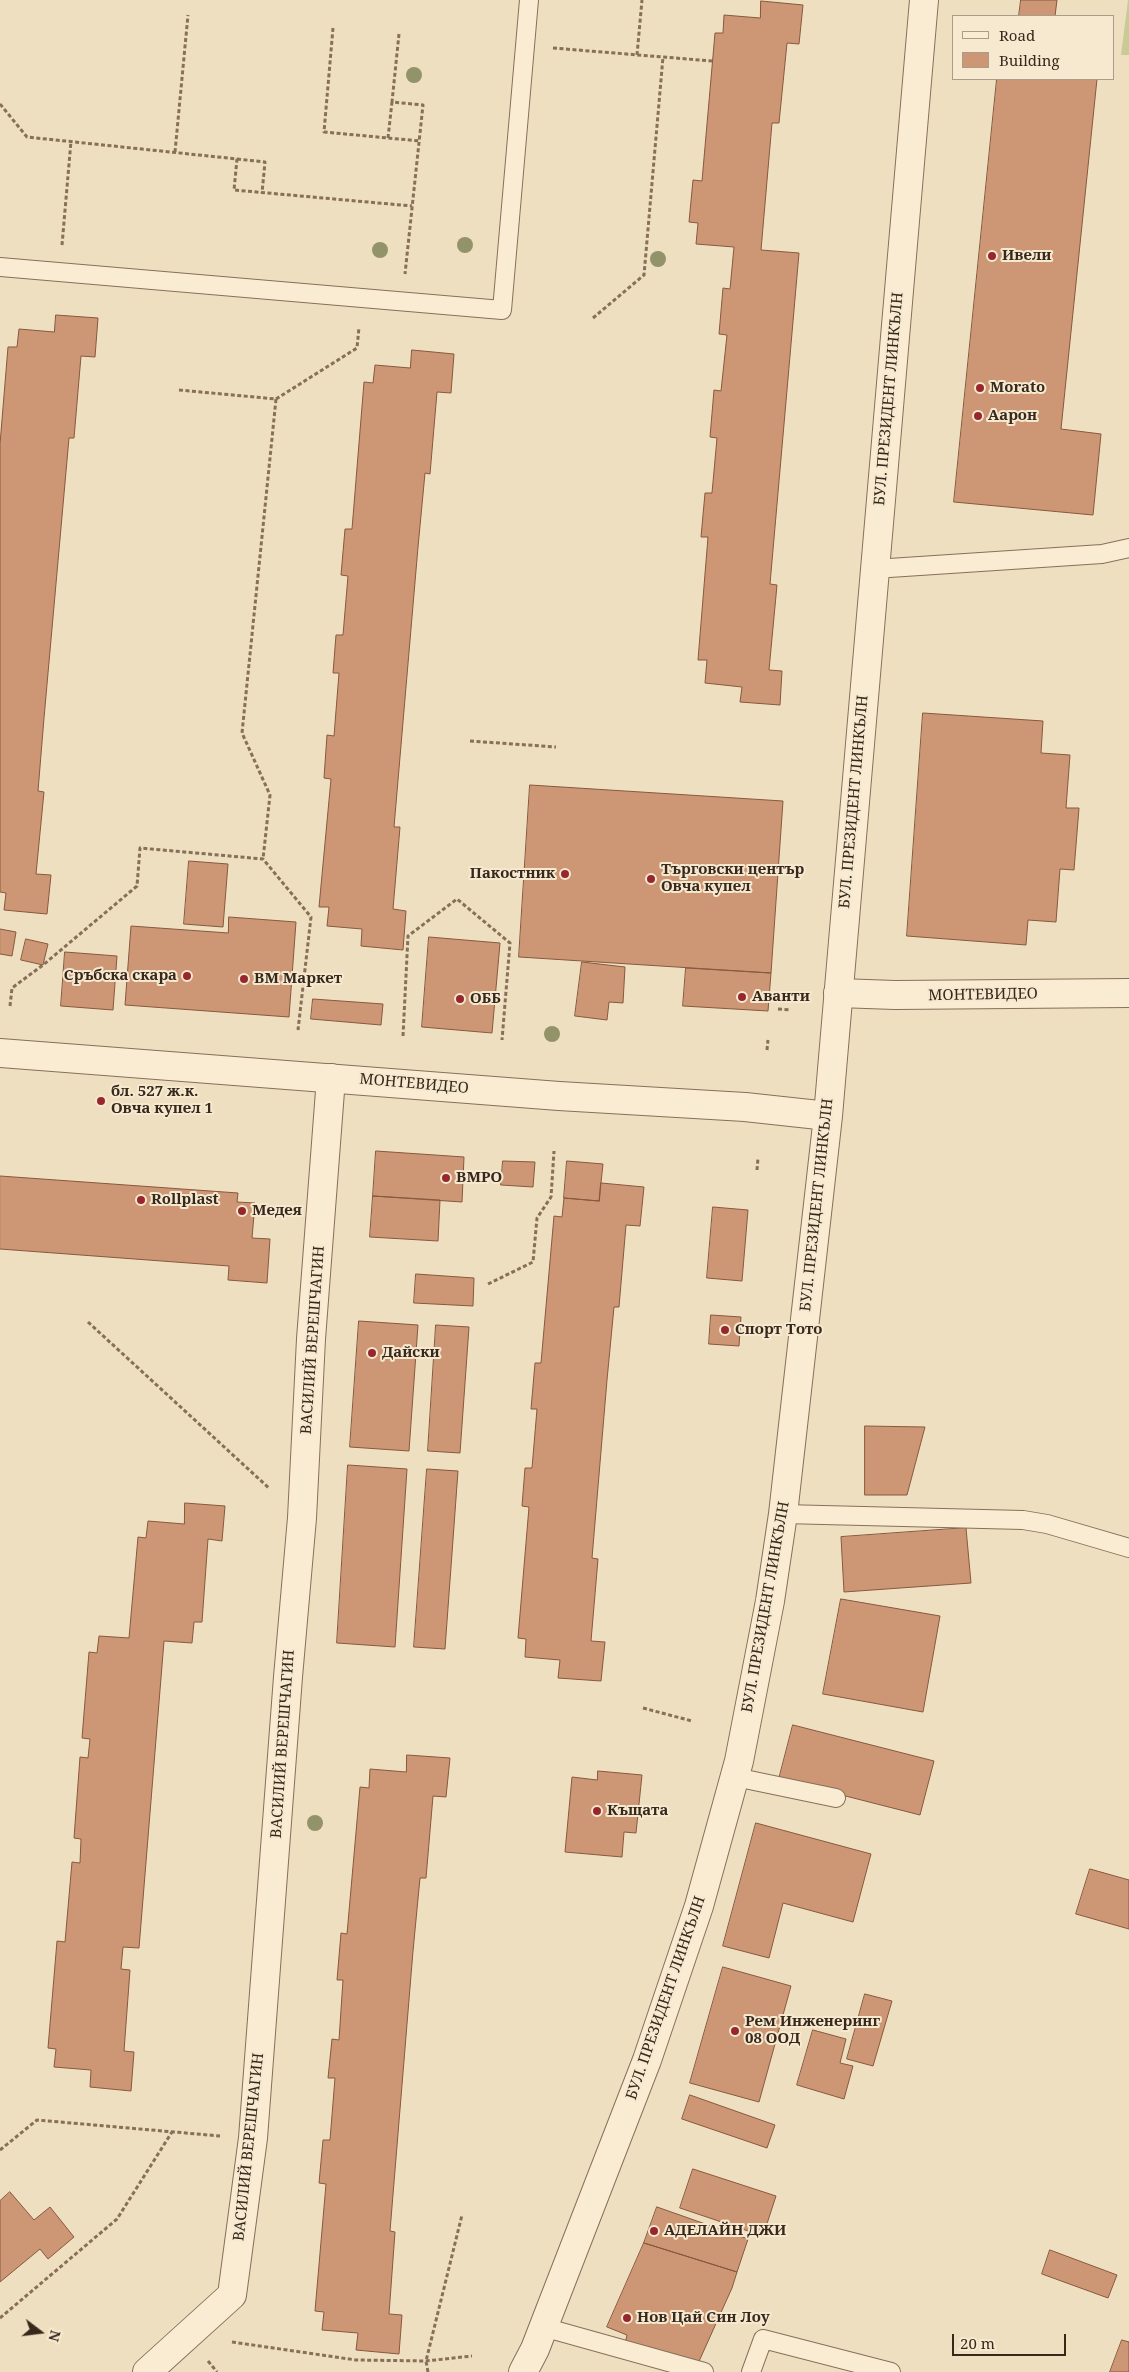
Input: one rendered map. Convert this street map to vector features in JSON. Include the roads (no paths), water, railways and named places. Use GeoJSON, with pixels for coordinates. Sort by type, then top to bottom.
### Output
{"type":"FeatureCollection","features":[{"type":"Feature","properties":{"kind":"street","name":"БУЛ. ПРЕЗИДЕНТ ЛИНКЪЛН"},"geometry":{"type":"LineString","coordinates":[[523,2372],[543,2327],[650,2051],[699,1906],[735,1777],[770,1601],[783,1514],[828,1116],[924,0]]}},
{"type":"Feature","properties":{"kind":"street","name":"МОНТЕВИДЕО"},"geometry":{"type":"LineString","coordinates":[[838,993],[895,995],[1129,993]]}},
{"type":"Feature","properties":{"kind":"street","name":"МОНТЕВИДЕО"},"geometry":{"type":"LineString","coordinates":[[0,1053],[559,1096],[745,1107],[828,1116]]}},
{"type":"Feature","properties":{"kind":"street","name":"ВАСИЛИЙ ВЕРЕШЧАГИН"},"geometry":{"type":"LineString","coordinates":[[147,2372],[232,2295],[252,2138],[302,1518],[311,1338],[331,1078]]}},
{"type":"Feature","properties":{"kind":"lane"},"geometry":{"type":"LineString","coordinates":[[0,267],[502,310],[530,0]]}},
{"type":"Feature","properties":{"kind":"lane"},"geometry":{"type":"LineString","coordinates":[[874,569],[1102,554],[1129,548]]}},
{"type":"Feature","properties":{"kind":"lane"},"geometry":{"type":"LineString","coordinates":[[783,1514],[1023,1520],[1047,1524],[1129,1548]]}},
{"type":"Feature","properties":{"kind":"lane"},"geometry":{"type":"LineString","coordinates":[[735,1777],[836,1798]]}},
{"type":"Feature","properties":{"kind":"lane"},"geometry":{"type":"LineString","coordinates":[[543,2327],[704,2372]]}},
{"type":"Feature","properties":{"kind":"lane"},"geometry":{"type":"LineString","coordinates":[[751,2372],[763,2339],[891,2372]]}},
{"type":"Feature","properties":{"kind":"place","name":"Ивели"},"geometry":{"type":"Point","coordinates":[992,256]}},
{"type":"Feature","properties":{"kind":"place","name":"Morato"},"geometry":{"type":"Point","coordinates":[980,388]}},
{"type":"Feature","properties":{"kind":"place","name":"Аарон"},"geometry":{"type":"Point","coordinates":[978,416]}},
{"type":"Feature","properties":{"kind":"place","name":"Пакостник"},"geometry":{"type":"Point","coordinates":[565,874]}},
{"type":"Feature","properties":{"kind":"place","name":"Търговски център Овча купел"},"geometry":{"type":"Point","coordinates":[651,879]}},
{"type":"Feature","properties":{"kind":"place","name":"Сръбска скара"},"geometry":{"type":"Point","coordinates":[187,976]}},
{"type":"Feature","properties":{"kind":"place","name":"ВМ Маркет"},"geometry":{"type":"Point","coordinates":[244,979]}},
{"type":"Feature","properties":{"kind":"place","name":"Аванти"},"geometry":{"type":"Point","coordinates":[742,997]}},
{"type":"Feature","properties":{"kind":"place","name":"ОББ"},"geometry":{"type":"Point","coordinates":[460,999]}},
{"type":"Feature","properties":{"kind":"place","name":"бл. 527 ж.к. Овча купел 1"},"geometry":{"type":"Point","coordinates":[101,1101]}},
{"type":"Feature","properties":{"kind":"place","name":"ВМРО"},"geometry":{"type":"Point","coordinates":[446,1178]}},
{"type":"Feature","properties":{"kind":"place","name":"Rollplast"},"geometry":{"type":"Point","coordinates":[141,1200]}},
{"type":"Feature","properties":{"kind":"place","name":"Медея"},"geometry":{"type":"Point","coordinates":[242,1211]}},
{"type":"Feature","properties":{"kind":"place","name":"Спорт Тото"},"geometry":{"type":"Point","coordinates":[725,1330]}},
{"type":"Feature","properties":{"kind":"place","name":"Дайски"},"geometry":{"type":"Point","coordinates":[372,1353]}},
{"type":"Feature","properties":{"kind":"place","name":"Къщата"},"geometry":{"type":"Point","coordinates":[597,1811]}},
{"type":"Feature","properties":{"kind":"place","name":"Рем Инженеринг 08 ООД"},"geometry":{"type":"Point","coordinates":[735,2031]}},
{"type":"Feature","properties":{"kind":"place","name":"АДЕЛАЙН ДЖИ"},"geometry":{"type":"Point","coordinates":[654,2231]}},
{"type":"Feature","properties":{"kind":"place","name":"Нов Цай Син Лоу"},"geometry":{"type":"Point","coordinates":[627,2318]}}]}
